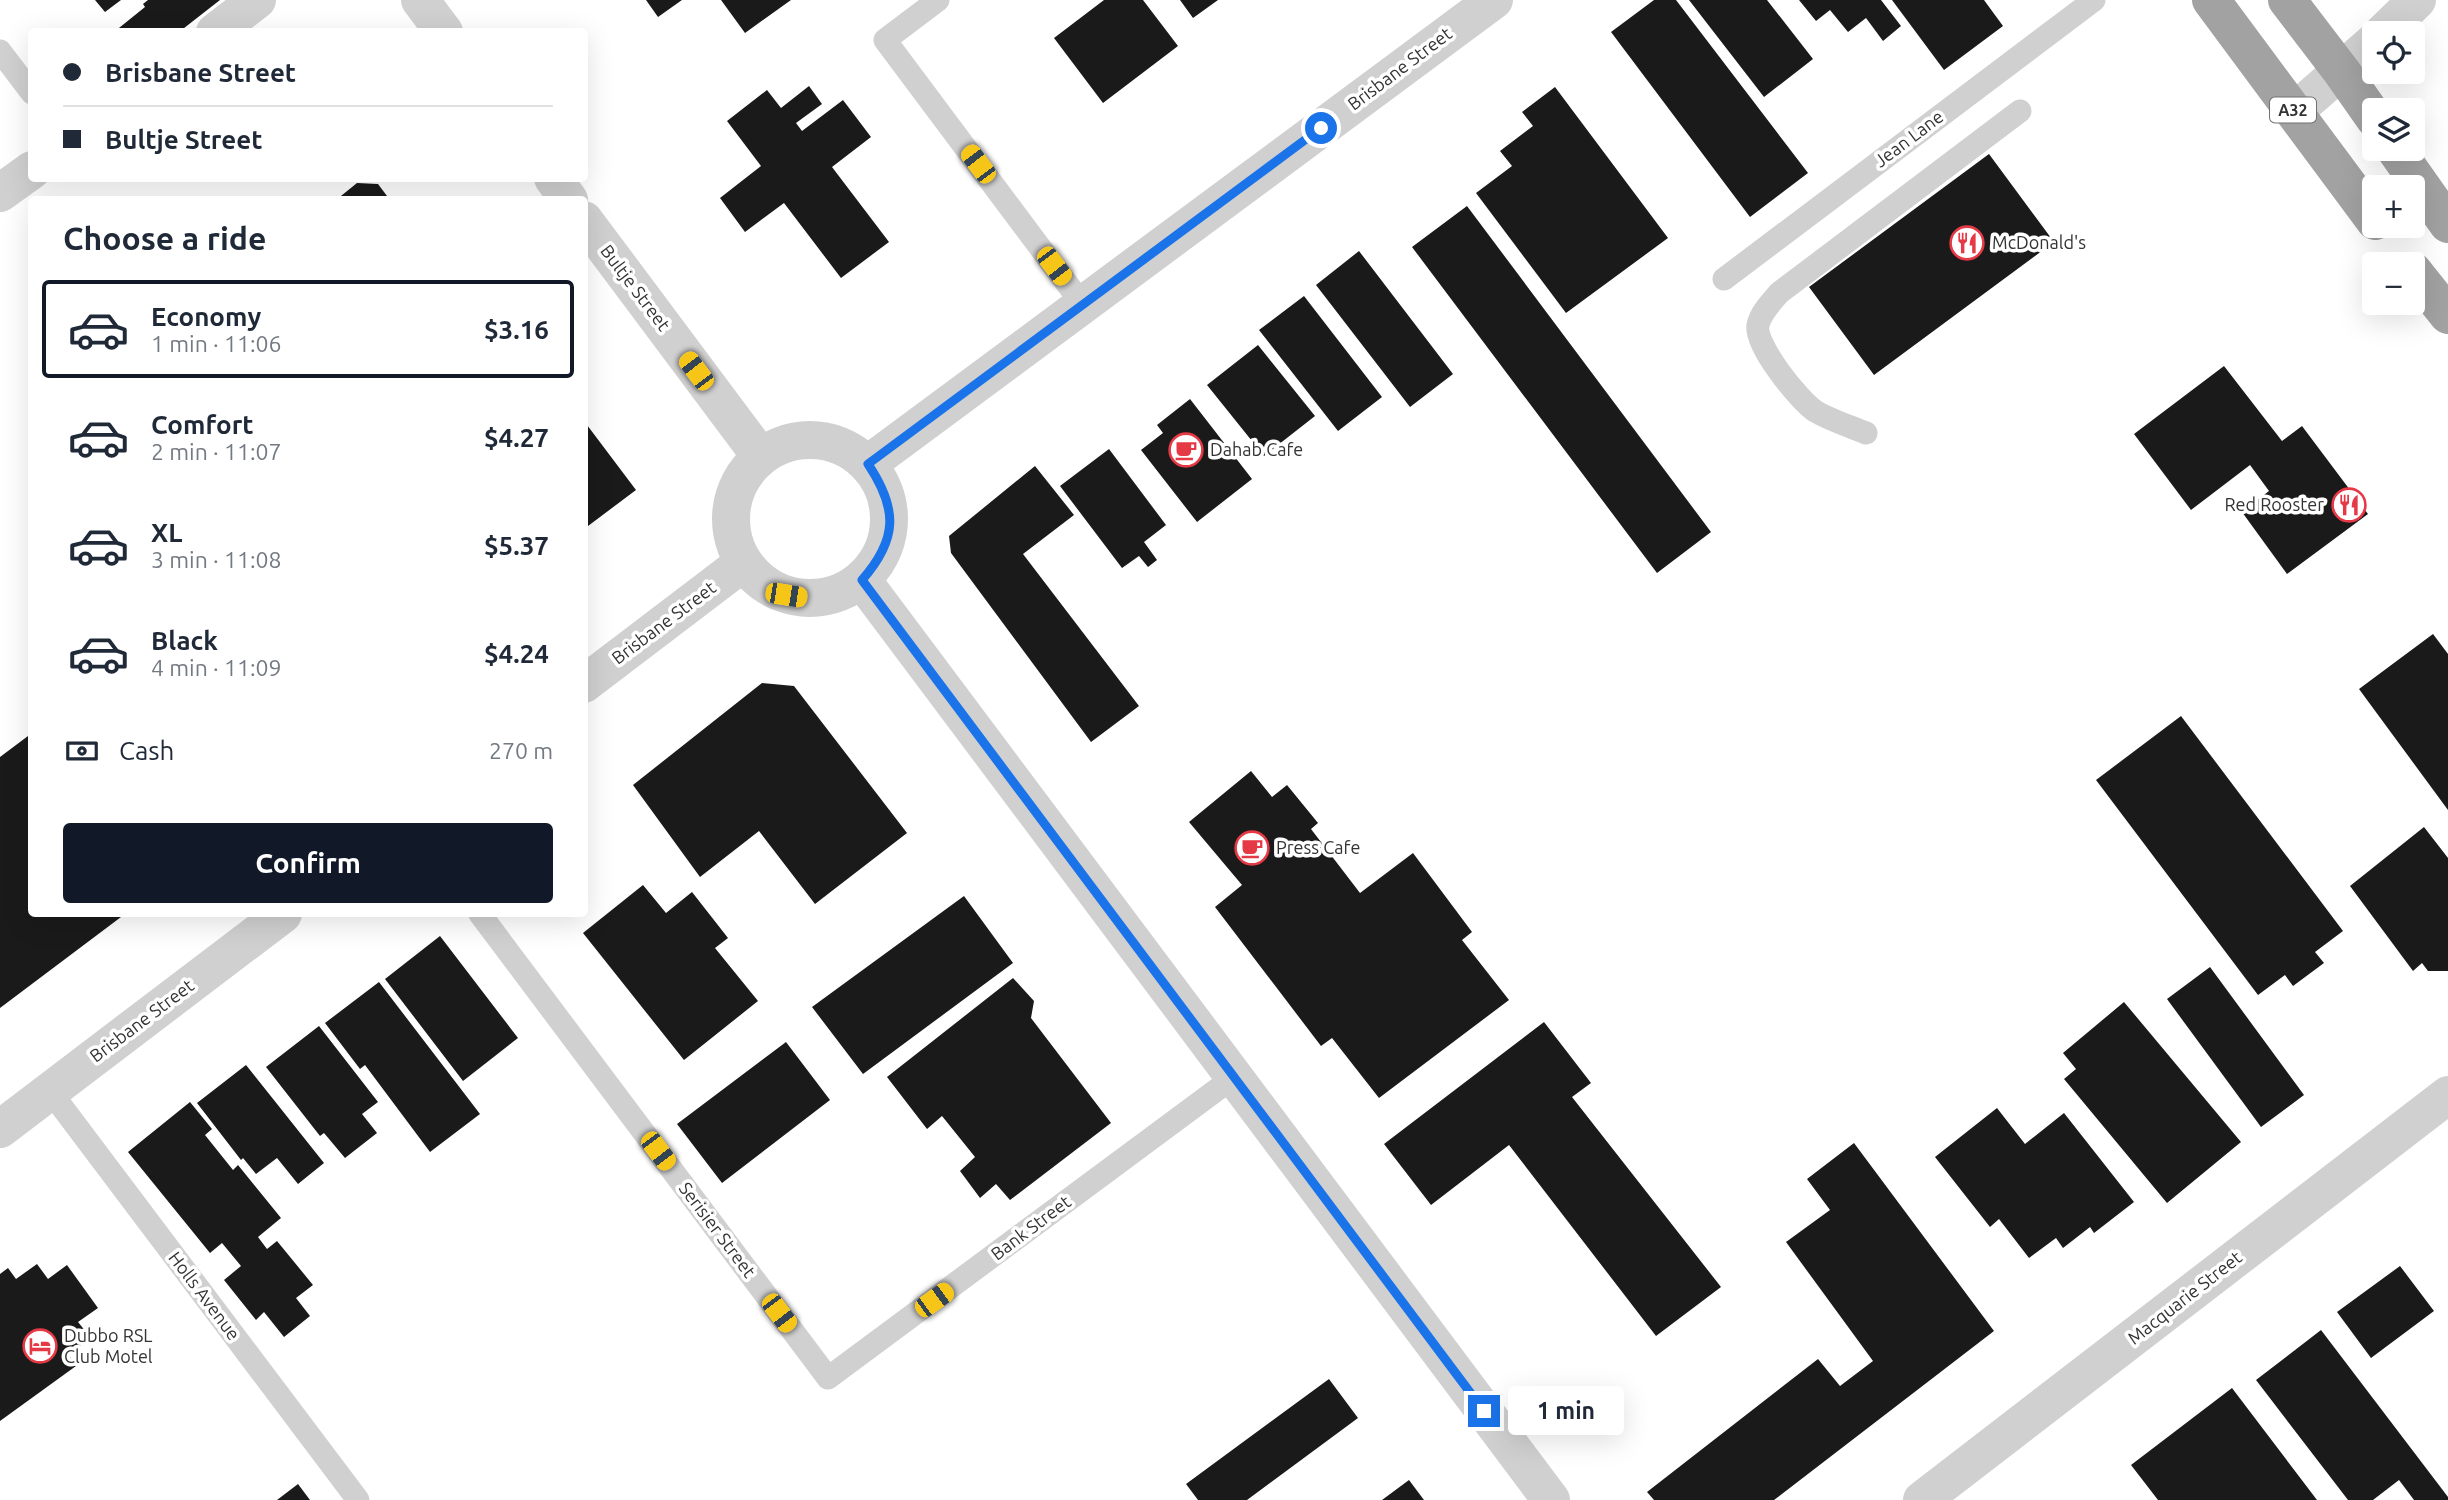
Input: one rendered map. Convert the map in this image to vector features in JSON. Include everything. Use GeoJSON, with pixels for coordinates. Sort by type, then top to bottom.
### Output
{"type":"FeatureCollection","features":[{"type":"Feature","properties":{"kind":"highway","name":"A32"},"geometry":{"type":"LineString","coordinates":[[2211,0],[2362,204]]}},
{"type":"Feature","properties":{"kind":"highway"},"geometry":{"type":"LineString","coordinates":[[2287,0],[2362,100]]}},
{"type":"Feature","properties":{"kind":"highway"},"geometry":{"type":"LineString","coordinates":[[2403,161],[2448,224]]}},
{"type":"Feature","properties":{"kind":"highway"},"geometry":{"type":"LineString","coordinates":[[2387,238],[2399,252]]}},
{"type":"Feature","properties":{"kind":"highway"},"geometry":{"type":"LineString","coordinates":[[2425,286],[2448,315]]}},
{"type":"Feature","properties":{"kind":"street"},"geometry":{"type":"LineString","coordinates":[[220,28],[257,0]]}},
{"type":"Feature","properties":{"kind":"street"},"geometry":{"type":"LineString","coordinates":[[420,0],[441,28]]}},
{"type":"Feature","properties":{"kind":"street","name":"Brisbane Street"},"geometry":{"type":"LineString","coordinates":[[868,464],[1494,0]]}},
{"type":"Feature","properties":{"kind":"street"},"geometry":{"type":"LineString","coordinates":[[2395,21],[2417,0]]}},
{"type":"Feature","properties":{"kind":"street"},"geometry":{"type":"LineString","coordinates":[[2294,112],[2362,53]]}},
{"type":"Feature","properties":{"kind":"street"},"geometry":{"type":"LineString","coordinates":[[0,194],[28,173]]}},
{"type":"Feature","properties":{"kind":"street","name":"Bultje Street"},"geometry":{"type":"LineString","coordinates":[[588,225],[761,457]]}},
{"type":"Feature","properties":{"kind":"street"},"geometry":{"type":"LineString","coordinates":[[804,440],[827,441],[850,450],[868,464],[883,486],[890,511],[889,537],[879,561],[862,580],[839,594],[812,599],[786,595],[762,582],[743,563],[733,541],[730,518],[734,494],[745,473],[761,457],[781,444],[804,440]]}},
{"type":"Feature","properties":{"kind":"street","name":"Brisbane Street"},"geometry":{"type":"LineString","coordinates":[[588,681],[743,563]]}},
{"type":"Feature","properties":{"kind":"street"},"geometry":{"type":"LineString","coordinates":[[862,580],[1551,1500]]}},
{"type":"Feature","properties":{"kind":"street","name":"Brisbane Street"},"geometry":{"type":"LineString","coordinates":[[0,1129],[279,917]]}},
{"type":"Feature","properties":{"kind":"street","name":"Macquarie Street"},"geometry":{"type":"LineString","coordinates":[[1922,1500],[2448,1095]]}},
{"type":"Feature","properties":{"kind":"lane"},"geometry":{"type":"LineString","coordinates":[[938,0],[885,40],[1083,305]]}},
{"type":"Feature","properties":{"kind":"lane","name":"Jean Lane"},"geometry":{"type":"LineString","coordinates":[[1724,279],[2094,0]]}},
{"type":"Feature","properties":{"kind":"lane"},"geometry":{"type":"LineString","coordinates":[[0,51],[28,88]]}},
{"type":"Feature","properties":{"kind":"lane"},"geometry":{"type":"LineString","coordinates":[[1866,433],[1815,411],[1796,394],[1760,342],[1758,327],[1765,309],[1779,293],[2020,111]]}},
{"type":"Feature","properties":{"kind":"lane","name":"Serisier Street"},"geometry":{"type":"LineString","coordinates":[[482,917],[828,1378]]}},
{"type":"Feature","properties":{"kind":"lane","name":"Bank Street"},"geometry":{"type":"LineString","coordinates":[[828,1378],[1234,1077]]}},
{"type":"Feature","properties":{"kind":"lane","name":"Holls Avenue"},"geometry":{"type":"LineString","coordinates":[[50,1091],[358,1500]]}},
{"type":"Feature","properties":{"kind":"building"},"geometry":{"type":"Polygon","coordinates":[[[95,0],[121,0],[105,12],[95,0]]]}},
{"type":"Feature","properties":{"kind":"building"},"geometry":{"type":"Polygon","coordinates":[[[148,0],[220,0],[184,28],[119,28],[145,7],[143,4],[148,0]]]}},
{"type":"Feature","properties":{"kind":"building"},"geometry":{"type":"Polygon","coordinates":[[[646,0],[682,0],[658,17],[646,0]]]}},
{"type":"Feature","properties":{"kind":"building"},"geometry":{"type":"Polygon","coordinates":[[[721,0],[791,0],[745,33],[721,0]]]}},
{"type":"Feature","properties":{"kind":"building"},"geometry":{"type":"Polygon","coordinates":[[[1104,0],[1143,0],[1178,46],[1103,103],[1054,38],[1104,0]]]}},
{"type":"Feature","properties":{"kind":"building"},"geometry":{"type":"Polygon","coordinates":[[[1180,0],[1218,0],[1193,18],[1180,0]]]}},
{"type":"Feature","properties":{"kind":"building"},"geometry":{"type":"Polygon","coordinates":[[[1654,0],[1676,0],[1808,173],[1750,217],[1611,32],[1654,0]]]}},
{"type":"Feature","properties":{"kind":"building"},"geometry":{"type":"Polygon","coordinates":[[[1689,0],[1767,0],[1813,59],[1764,97],[1689,0]]]}},
{"type":"Feature","properties":{"kind":"building"},"geometry":{"type":"Polygon","coordinates":[[[1799,0],[1881,0],[1901,26],[1883,41],[1866,18],[1848,32],[1830,10],[1816,21],[1799,0]]]}},
{"type":"Feature","properties":{"kind":"building"},"geometry":{"type":"Polygon","coordinates":[[[1892,0],[1984,0],[2003,26],[1944,70],[1892,0]]]}},
{"type":"Feature","properties":{"kind":"building"},"geometry":{"type":"Polygon","coordinates":[[[809,86],[822,104],[796,123],[802,131],[843,100],[871,137],[832,167],[889,242],[841,278],[784,203],[745,232],[720,198],[761,166],[727,121],[767,90],[781,108],[809,86]]]}},
{"type":"Feature","properties":{"kind":"building"},"geometry":{"type":"Polygon","coordinates":[[[1555,87],[1668,238],[1566,313],[1476,193],[1512,166],[1500,151],[1533,126],[1522,112],[1555,87]]]}},
{"type":"Feature","properties":{"kind":"building"},"geometry":{"type":"Polygon","coordinates":[[[1989,154],[2054,242],[1874,375],[1809,287],[1989,154]]]}},
{"type":"Feature","properties":{"kind":"building"},"geometry":{"type":"Polygon","coordinates":[[[357,183],[378,184],[387,196],[341,196],[357,183]]]}},
{"type":"Feature","properties":{"kind":"building"},"geometry":{"type":"Polygon","coordinates":[[[1467,206],[1711,532],[1657,573],[1412,247],[1467,206]]]}},
{"type":"Feature","properties":{"kind":"building"},"geometry":{"type":"Polygon","coordinates":[[[1359,251],[1453,374],[1410,407],[1316,285],[1359,251]]]}},
{"type":"Feature","properties":{"kind":"building"},"geometry":{"type":"Polygon","coordinates":[[[1304,296],[1382,397],[1338,431],[1259,330],[1304,296]]]}},
{"type":"Feature","properties":{"kind":"building"},"geometry":{"type":"Polygon","coordinates":[[[1258,345],[1315,416],[1264,456],[1207,385],[1258,345]]]}},
{"type":"Feature","properties":{"kind":"building"},"geometry":{"type":"Polygon","coordinates":[[[2224,366],[2282,441],[2302,426],[2368,514],[2287,574],[2242,512],[2269,491],[2250,465],[2191,510],[2134,434],[2224,366]]]}},
{"type":"Feature","properties":{"kind":"building"},"geometry":{"type":"Polygon","coordinates":[[[1190,399],[1252,479],[1197,522],[1141,450],[1163,433],[1157,425],[1190,399]]]}},
{"type":"Feature","properties":{"kind":"building"},"geometry":{"type":"Polygon","coordinates":[[[588,426],[636,490],[588,526],[588,426]]]}},
{"type":"Feature","properties":{"kind":"building"},"geometry":{"type":"Polygon","coordinates":[[[1109,449],[1166,525],[1144,542],[1157,560],[1148,567],[1139,556],[1122,568],[1060,486],[1109,449]]]}},
{"type":"Feature","properties":{"kind":"building"},"geometry":{"type":"Polygon","coordinates":[[[1035,466],[1074,515],[1023,554],[1139,706],[1091,742],[951,553],[949,536],[1035,466]]]}},
{"type":"Feature","properties":{"kind":"building"},"geometry":{"type":"Polygon","coordinates":[[[2433,634],[2448,654],[2448,810],[2359,689],[2433,634]]]}},
{"type":"Feature","properties":{"kind":"building"},"geometry":{"type":"Polygon","coordinates":[[[762,683],[794,686],[907,833],[815,904],[759,831],[700,877],[633,785],[762,683]]]}},
{"type":"Feature","properties":{"kind":"building"},"geometry":{"type":"Polygon","coordinates":[[[2181,716],[2343,931],[2315,952],[2324,963],[2293,986],[2285,975],[2258,995],[2096,780],[2181,716]]]}},
{"type":"Feature","properties":{"kind":"building"},"geometry":{"type":"Polygon","coordinates":[[[28,736],[28,917],[121,917],[0,1008],[0,757],[28,736]]]}},
{"type":"Feature","properties":{"kind":"building"},"geometry":{"type":"Polygon","coordinates":[[[1251,771],[1272,797],[1287,785],[1318,823],[1311,829],[1360,893],[1413,853],[1472,932],[1462,940],[1509,1000],[1379,1098],[1332,1038],[1321,1046],[1215,907],[1242,885],[1189,822],[1251,771]]]}},
{"type":"Feature","properties":{"kind":"building"},"geometry":{"type":"Polygon","coordinates":[[[2424,827],[2448,858],[2448,971],[2428,971],[2422,963],[2413,971],[2350,886],[2424,827]]]}},
{"type":"Feature","properties":{"kind":"building"},"geometry":{"type":"Polygon","coordinates":[[[643,885],[666,913],[692,892],[728,938],[715,948],[758,1001],[684,1060],[583,933],[643,885]]]}},
{"type":"Feature","properties":{"kind":"building"},"geometry":{"type":"Polygon","coordinates":[[[964,896],[1013,963],[863,1074],[812,1007],[964,896]]]}},
{"type":"Feature","properties":{"kind":"building"},"geometry":{"type":"Polygon","coordinates":[[[440,936],[518,1038],[463,1081],[385,979],[440,936]]]}},
{"type":"Feature","properties":{"kind":"building"},"geometry":{"type":"Polygon","coordinates":[[[2210,967],[2304,1095],[2261,1127],[2167,999],[2210,967]]]}},
{"type":"Feature","properties":{"kind":"building"},"geometry":{"type":"Polygon","coordinates":[[[1013,978],[1034,1001],[1031,1018],[1111,1123],[1010,1200],[996,1184],[980,1198],[960,1171],[975,1157],[942,1116],[927,1129],[887,1077],[1013,978]]]}},
{"type":"Feature","properties":{"kind":"building"},"geometry":{"type":"Polygon","coordinates":[[[379,982],[480,1114],[430,1152],[365,1065],[360,1069],[325,1023],[379,982]]]}},
{"type":"Feature","properties":{"kind":"building"},"geometry":{"type":"Polygon","coordinates":[[[2124,1002],[2241,1142],[2167,1203],[2064,1079],[2076,1069],[2063,1053],[2124,1002]]]}},
{"type":"Feature","properties":{"kind":"building"},"geometry":{"type":"Polygon","coordinates":[[[1544,1022],[1591,1083],[1572,1097],[1721,1287],[1656,1336],[1509,1145],[1431,1205],[1384,1144],[1544,1022]]]}},
{"type":"Feature","properties":{"kind":"building"},"geometry":{"type":"Polygon","coordinates":[[[319,1026],[378,1102],[362,1114],[377,1133],[345,1158],[324,1133],[320,1136],[266,1067],[319,1026]]]}},
{"type":"Feature","properties":{"kind":"building"},"geometry":{"type":"Polygon","coordinates":[[[786,1042],[830,1100],[722,1183],[677,1124],[786,1042]]]}},
{"type":"Feature","properties":{"kind":"building"},"geometry":{"type":"Polygon","coordinates":[[[246,1065],[324,1163],[298,1184],[277,1158],[256,1174],[243,1158],[241,1160],[197,1103],[246,1065]]]}},
{"type":"Feature","properties":{"kind":"building"},"geometry":{"type":"Polygon","coordinates":[[[190,1102],[212,1129],[205,1135],[233,1170],[238,1165],[281,1218],[258,1237],[267,1249],[277,1241],[313,1285],[296,1298],[310,1316],[284,1337],[264,1312],[256,1320],[224,1280],[241,1266],[222,1243],[210,1253],[128,1152],[190,1102]]]}},
{"type":"Feature","properties":{"kind":"building"},"geometry":{"type":"Polygon","coordinates":[[[1997,1108],[2025,1144],[2064,1113],[2134,1202],[2094,1233],[2090,1227],[2063,1248],[2056,1238],[2029,1258],[1999,1219],[1990,1227],[1935,1157],[1997,1108]]]}},
{"type":"Feature","properties":{"kind":"building"},"geometry":{"type":"Polygon","coordinates":[[[1854,1143],[1994,1331],[1774,1500],[1654,1500],[1647,1492],[1818,1359],[1840,1386],[1873,1361],[1786,1242],[1830,1210],[1807,1179],[1854,1143]]]}},
{"type":"Feature","properties":{"kind":"building","name":"Dubbo RSL Club Motel"},"geometry":{"type":"Polygon","coordinates":[[[37,1264],[48,1279],[67,1265],[98,1308],[78,1322],[91,1338],[68,1354],[76,1366],[0,1421],[0,1274],[8,1268],[16,1279],[37,1264]]]}},
{"type":"Feature","properties":{"kind":"building"},"geometry":{"type":"Polygon","coordinates":[[[2400,1266],[2434,1311],[2371,1358],[2337,1312],[2400,1266]]]}},
{"type":"Feature","properties":{"kind":"building"},"geometry":{"type":"Polygon","coordinates":[[[2321,1330],[2448,1500],[2414,1500],[2399,1480],[2373,1500],[2348,1500],[2256,1380],[2321,1330]]]}},
{"type":"Feature","properties":{"kind":"building"},"geometry":{"type":"Polygon","coordinates":[[[1329,1379],[1358,1418],[1247,1500],[1198,1500],[1186,1484],[1329,1379]]]}},
{"type":"Feature","properties":{"kind":"building"},"geometry":{"type":"Polygon","coordinates":[[[2232,1388],[2317,1500],[2158,1500],[2131,1465],[2232,1388]]]}},
{"type":"Feature","properties":{"kind":"building"},"geometry":{"type":"Polygon","coordinates":[[[1409,1480],[1424,1500],[1382,1500],[1409,1480]]]}},
{"type":"Feature","properties":{"kind":"building"},"geometry":{"type":"Polygon","coordinates":[[[298,1484],[310,1500],[277,1500],[298,1484]]]}},
{"type":"Feature","properties":{"kind":"place","name":"McDonald's"},"geometry":{"type":"Point","coordinates":[1967,243]}},
{"type":"Feature","properties":{"kind":"place","name":"Dahab Cafe"},"geometry":{"type":"Point","coordinates":[1186,450]}},
{"type":"Feature","properties":{"kind":"place","name":"Red Rooster"},"geometry":{"type":"Point","coordinates":[2349,505]}},
{"type":"Feature","properties":{"kind":"place","name":"Press Cafe"},"geometry":{"type":"Point","coordinates":[1252,848]}},
{"type":"Feature","properties":{"kind":"place","name":"Dubbo RSL Club Motel"},"geometry":{"type":"Point","coordinates":[40,1346]}},
{"type":"Feature","properties":{"kind":"route"},"geometry":{"type":"LineString","coordinates":[[1321,128],[868,464],[883,486],[890,511],[889,537],[879,561],[862,580],[1484,1411]]}}]}
